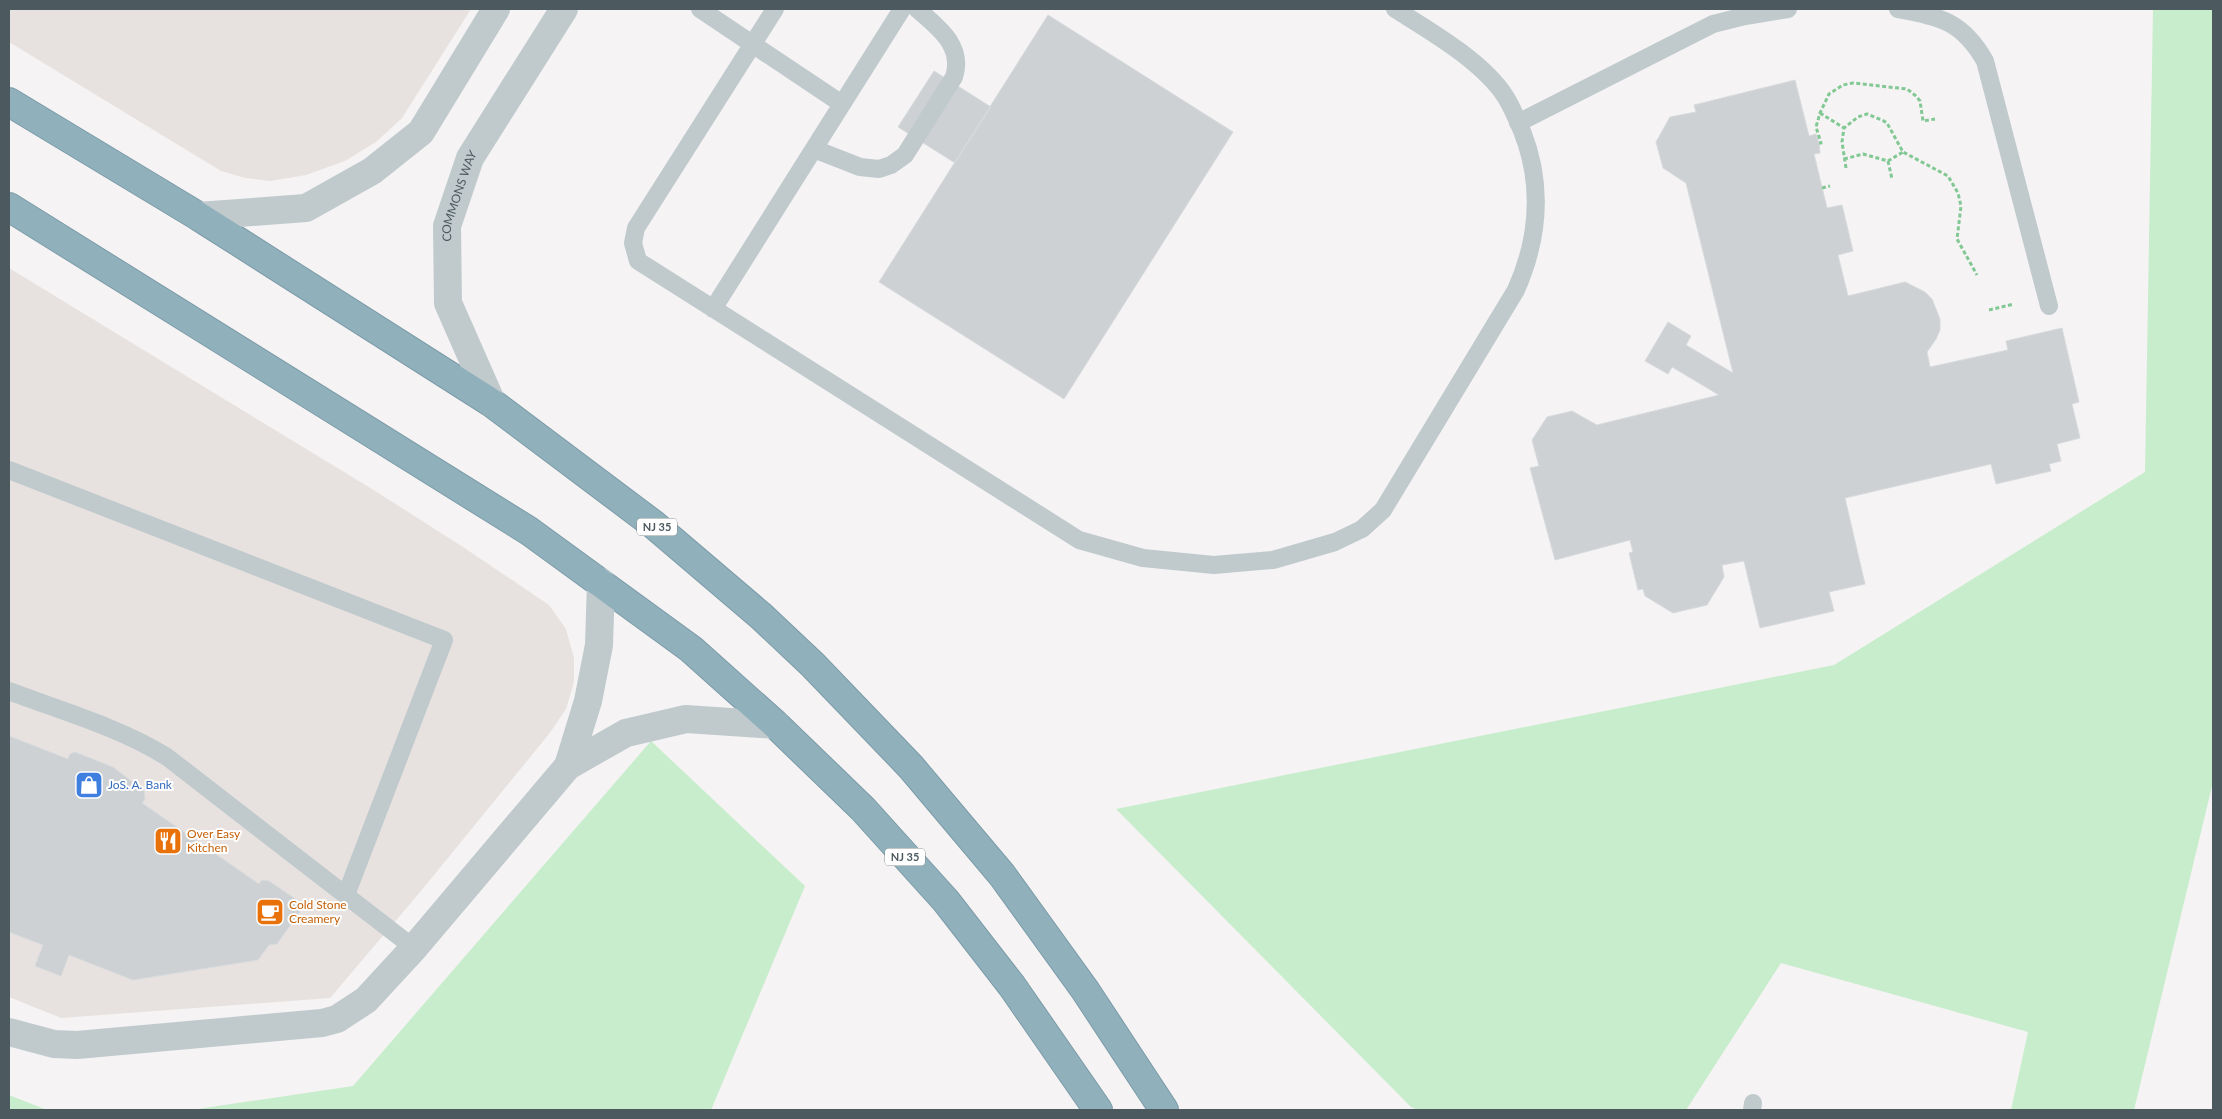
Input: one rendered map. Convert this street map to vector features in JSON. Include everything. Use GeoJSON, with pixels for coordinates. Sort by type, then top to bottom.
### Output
{"type":"FeatureCollection","features":[{"type":"Feature","properties":{"kind":"highway","name":"NJ 35"},"geometry":{"type":"LineString","coordinates":[[9,102],[198,216],[492,403],[653,524],[761,616],[813,665],[911,766],[1002,875],[1084,990],[1164,1110]]}},
{"type":"Feature","properties":{"kind":"highway","name":"NJ 35"},"geometry":{"type":"LineString","coordinates":[[9,207],[529,531],[691,649],[776,725],[863,809],[946,902],[1012,986],[1098,1110]]}},
{"type":"Feature","properties":{"kind":"street"},"geometry":{"type":"LineString","coordinates":[[198,216],[306,208],[372,171],[420,132],[496,9]]}},
{"type":"Feature","properties":{"kind":"street","name":"COMMONS WAY"},"geometry":{"type":"LineString","coordinates":[[492,403],[448,303],[447,226],[470,158],[564,9]]}},
{"type":"Feature","properties":{"kind":"street"},"geometry":{"type":"LineString","coordinates":[[568,766],[588,700],[599,645],[601,582]]}},
{"type":"Feature","properties":{"kind":"street"},"geometry":{"type":"LineString","coordinates":[[9,1032],[54,1044],[76,1045],[322,1023],[337,1019],[366,1000],[414,948],[568,766],[626,733],[686,719],[776,725]]}},
{"type":"Feature","properties":{"kind":"lane"},"geometry":{"type":"LineString","coordinates":[[700,9],[842,104]]}},
{"type":"Feature","properties":{"kind":"lane"},"geometry":{"type":"LineString","coordinates":[[775,9],[636,228],[633,243],[638,261],[1079,540],[1143,558],[1214,565],[1273,560],[1335,542],[1362,529],[1383,510],[1516,290],[1532,247],[1536,225],[1533,171],[1526,143],[1505,96],[1488,77],[1414,14],[1395,9]]}},
{"type":"Feature","properties":{"kind":"lane"},"geometry":{"type":"LineString","coordinates":[[713,309],[902,9]]}},
{"type":"Feature","properties":{"kind":"lane"},"geometry":{"type":"LineString","coordinates":[[814,149],[860,167],[879,169],[892,165],[905,155],[954,77],[957,68],[956,54],[951,42],[941,30],[917,9]]}},
{"type":"Feature","properties":{"kind":"lane"},"geometry":{"type":"LineString","coordinates":[[1518,122],[1713,24],[1745,16],[1788,9]]}},
{"type":"Feature","properties":{"kind":"lane"},"geometry":{"type":"LineString","coordinates":[[1898,9],[1927,14],[1950,23],[1975,43],[1985,60],[2049,306]]}},
{"type":"Feature","properties":{"kind":"lane"},"geometry":{"type":"LineString","coordinates":[[9,470],[444,640],[346,895]]}},
{"type":"Feature","properties":{"kind":"lane"},"geometry":{"type":"LineString","coordinates":[[9,691],[149,746],[167,757],[414,948]]}},
{"type":"Feature","properties":{"kind":"path"},"geometry":{"type":"LineString","coordinates":[[1819,143],[1821,143],[1816,127],[1829,94],[1835,88],[1853,83],[1907,89],[1920,101],[1923,121],[1935,119]]}},
{"type":"Feature","properties":{"kind":"path"},"geometry":{"type":"LineString","coordinates":[[1820,113],[1844,128]]}},
{"type":"Feature","properties":{"kind":"path"},"geometry":{"type":"LineString","coordinates":[[1846,168],[1842,142],[1844,128],[1858,116],[1867,114],[1887,123],[1903,152],[1943,172],[1958,193],[1961,206],[1957,239],[1977,275]]}},
{"type":"Feature","properties":{"kind":"path"},"geometry":{"type":"LineString","coordinates":[[1888,162],[1903,152]]}},
{"type":"Feature","properties":{"kind":"path"},"geometry":{"type":"LineString","coordinates":[[1844,159],[1863,154],[1888,162]]}},
{"type":"Feature","properties":{"kind":"path"},"geometry":{"type":"LineString","coordinates":[[1888,162],[1892,179]]}},
{"type":"Feature","properties":{"kind":"path"},"geometry":{"type":"LineString","coordinates":[[1822,188],[1830,186]]}},
{"type":"Feature","properties":{"kind":"path"},"geometry":{"type":"LineString","coordinates":[[1989,310],[2014,304]]}},
{"type":"Feature","properties":{"kind":"shaded area"},"geometry":{"type":"Polygon","coordinates":[[[9,9],[471,9],[402,118],[376,142],[345,161],[306,175],[270,181],[245,178],[221,171],[9,42],[9,9]]]}},
{"type":"Feature","properties":{"kind":"shaded area"},"geometry":{"type":"Polygon","coordinates":[[[9,268],[372,489],[463,547],[549,605],[566,629],[574,658],[574,682],[566,709],[549,734],[421,891],[330,998],[61,1018],[9,997],[9,268]]]}},
{"type":"Feature","properties":{"kind":"green space"},"geometry":{"type":"Polygon","coordinates":[[[2153,9],[2213,9],[2213,782],[2134,1110],[2011,1110],[2028,1032],[1781,963],[1686,1110],[1418,1110],[1411,1107],[1116,809],[1834,665],[2145,472],[2153,9]]]}},
{"type":"Feature","properties":{"kind":"green space"},"geometry":{"type":"Polygon","coordinates":[[[651,741],[805,886],[711,1110],[191,1110],[353,1086],[651,741]]]}},
{"type":"Feature","properties":{"kind":"green space"},"geometry":{"type":"Polygon","coordinates":[[[9,1095],[47,1110],[9,1110],[9,1095]]]}},
{"type":"Feature","properties":{"kind":"building"},"geometry":{"type":"Polygon","coordinates":[[[1048,15],[1233,132],[1064,399],[879,282],[1048,15]]]}},
{"type":"Feature","properties":{"kind":"building"},"geometry":{"type":"Polygon","coordinates":[[[934,71],[991,107],[955,163],[898,127],[934,71]]]}},
{"type":"Feature","properties":{"kind":"building"},"geometry":{"type":"Polygon","coordinates":[[[1795,80],[1809,136],[1816,134],[1819,143],[1820,153],[1814,154],[1827,208],[1842,205],[1843,209],[1853,251],[1838,255],[1848,296],[1905,282],[1925,292],[1932,299],[1940,319],[1940,330],[1927,352],[1930,367],[2008,350],[2006,341],[2062,328],[2079,402],[2072,404],[2080,438],[2057,444],[2061,461],[2049,464],[2051,471],[1996,484],[1991,464],[1845,498],[1865,584],[1829,592],[1834,611],[1760,628],[1744,561],[1722,565],[1724,577],[1707,605],[1673,613],[1645,596],[1643,589],[1638,590],[1629,553],[1633,552],[1630,540],[1555,560],[1530,468],[1539,466],[1532,440],[1547,417],[1572,411],[1597,425],[1719,395],[1672,367],[1668,374],[1645,361],[1668,322],[1691,336],[1686,345],[1733,373],[1686,183],[1663,168],[1656,142],[1670,117],[1696,112],[1694,105],[1795,80]]]}},
{"type":"Feature","properties":{"kind":"building"},"geometry":{"type":"Polygon","coordinates":[[[9,736],[68,759],[70,754],[75,752],[113,767],[144,791],[145,799],[142,803],[259,884],[262,880],[269,881],[300,902],[301,910],[277,944],[269,945],[258,960],[133,980],[69,955],[61,976],[35,966],[43,945],[9,932],[9,736]]]}},
{"type":"Feature","properties":{"kind":"place","name":"JoS. A. Bank"},"geometry":{"type":"Point","coordinates":[89,785]}},
{"type":"Feature","properties":{"kind":"place","name":"Over Easy Kitchen"},"geometry":{"type":"Point","coordinates":[168,841]}},
{"type":"Feature","properties":{"kind":"place","name":"Cold Stone Creamery"},"geometry":{"type":"Point","coordinates":[270,912]}}]}
